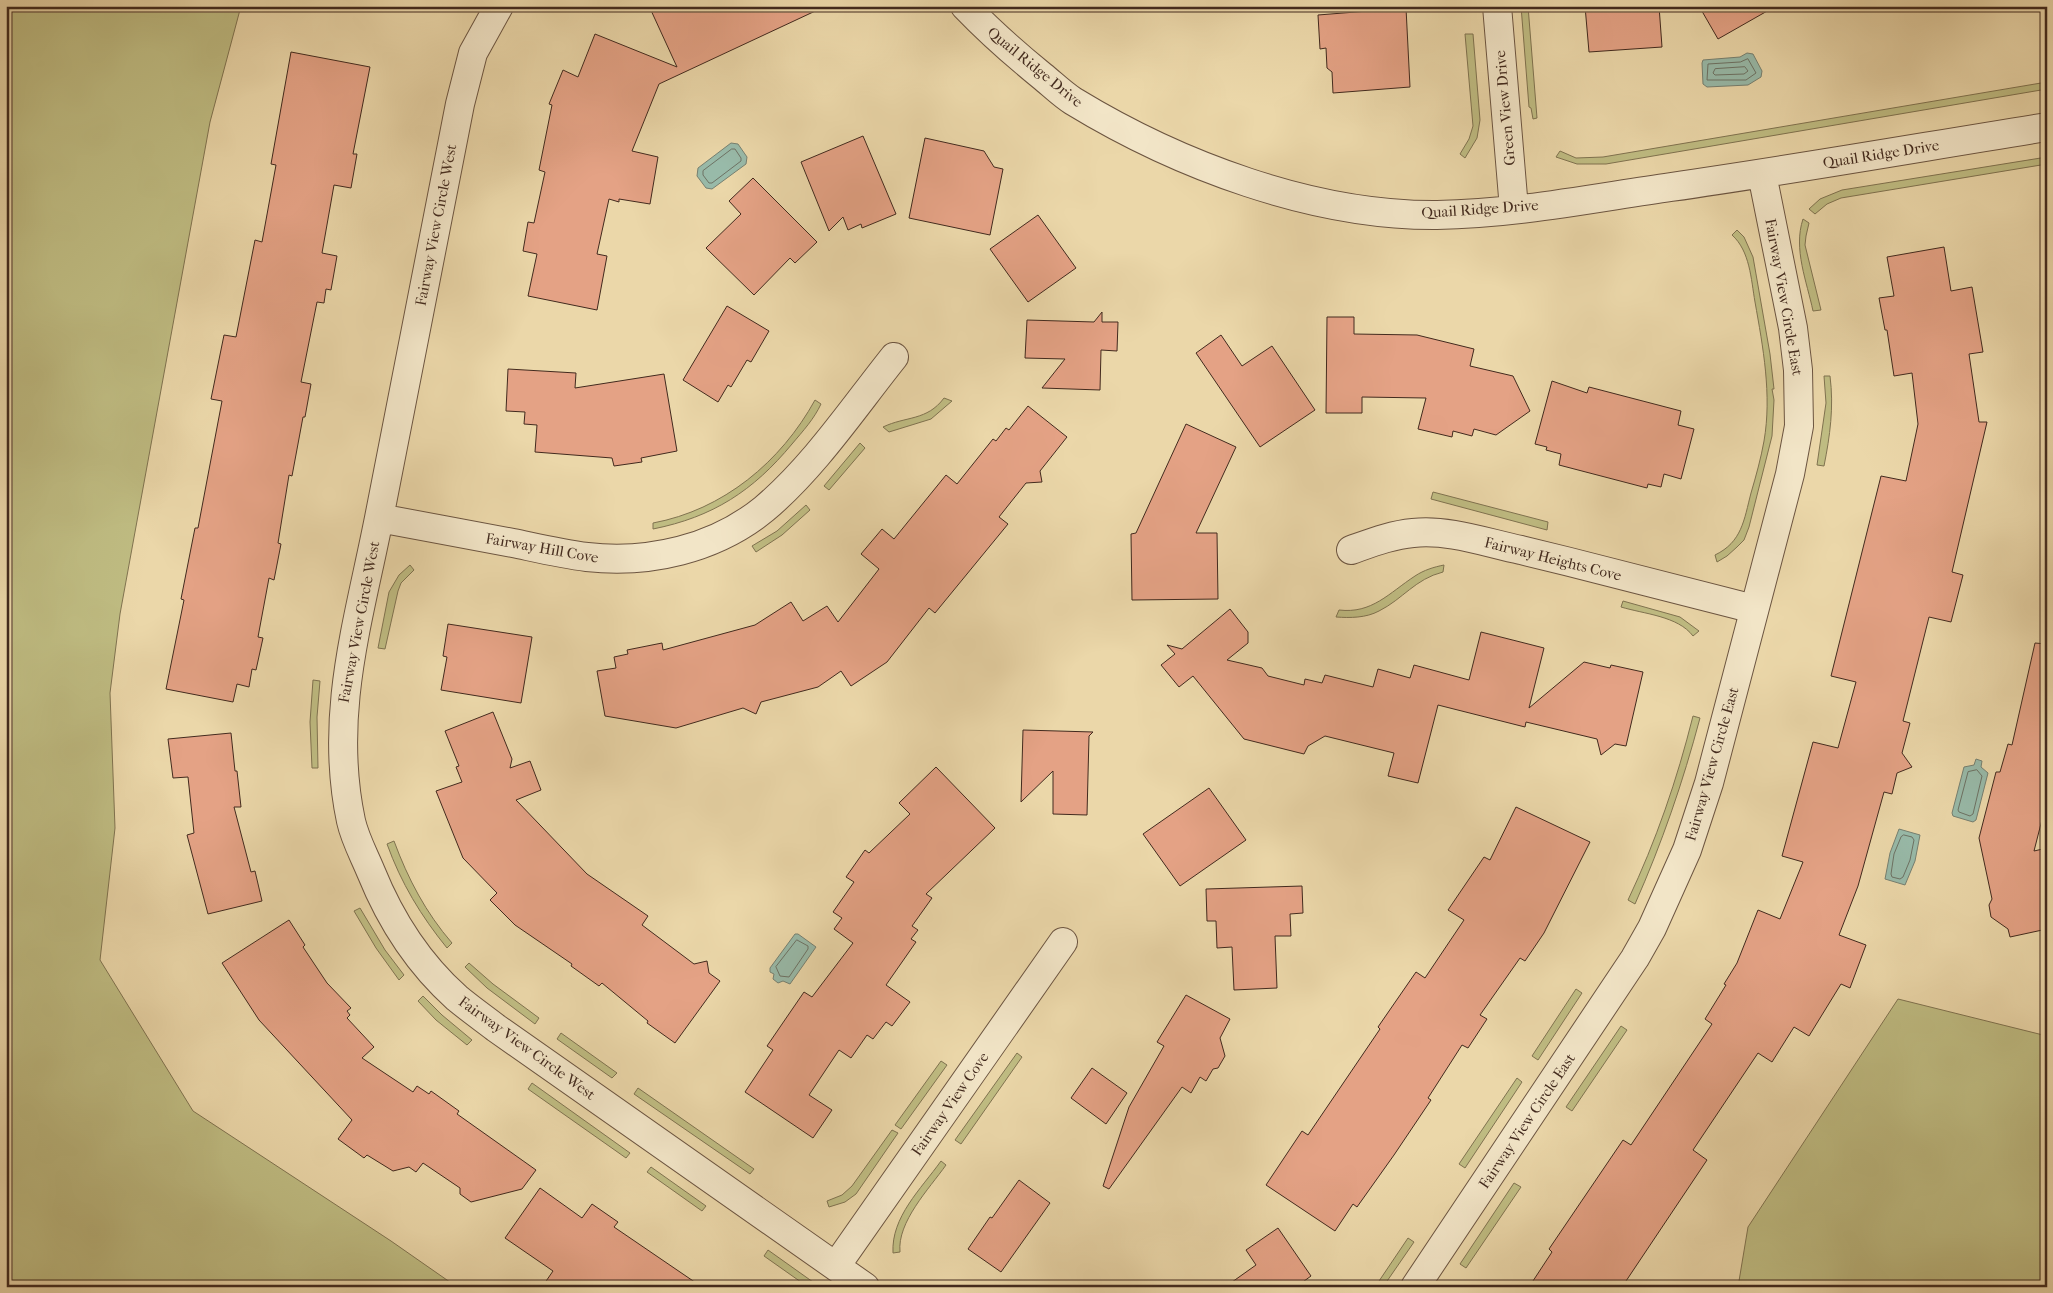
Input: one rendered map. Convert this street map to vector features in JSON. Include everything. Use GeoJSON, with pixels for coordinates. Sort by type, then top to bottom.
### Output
{"type":"FeatureCollection","features":[{"type":"Feature","properties":{"kind":"street","name":"Fairway View Circle West"},"geometry":{"type":"LineString","coordinates":[[499,6],[473,53],[464,85],[347,674],[342,731],[346,784],[352,822],[377,887],[400,929],[436,977],[457,998],[496,1028],[836,1266]]}},
{"type":"Feature","properties":{"kind":"street","name":"Quail Ridge Drive"},"geometry":{"type":"LineString","coordinates":[[965,6],[1025,62],[1071,100],[1149,142],[1227,176],[1317,202],[1387,212],[1437,215],[1514,209],[1762,174],[2047,127]]}},
{"type":"Feature","properties":{"kind":"street","name":"Green View Drive"},"geometry":{"type":"LineString","coordinates":[[1497,6],[1514,209]]}},
{"type":"Feature","properties":{"kind":"street","name":"Fairway View Circle East"},"geometry":{"type":"LineString","coordinates":[[1415,1287],[1630,966],[1652,928],[1687,850],[1710,783],[1792,465],[1800,426],[1798,370],[1793,328],[1762,174]]}},
{"type":"Feature","properties":{"kind":"street","name":"Fairway Hill Cove"},"geometry":{"type":"LineString","coordinates":[[379,518],[588,557],[643,558],[684,550],[704,543],[740,525],[780,495],[815,456],[894,357]]}},
{"type":"Feature","properties":{"kind":"street","name":"Fairway Heights Cove"},"geometry":{"type":"LineString","coordinates":[[1351,550],[1382,539],[1413,532],[1450,535],[1553,558],[1754,609]]}},
{"type":"Feature","properties":{"kind":"street","name":"Fairway View Cove"},"geometry":{"type":"LineString","coordinates":[[836,1266],[1063,942]]}},
{"type":"Feature","properties":{"kind":"street"},"geometry":{"type":"LineString","coordinates":[[836,1266],[865,1287]]}},
{"type":"Feature","properties":{"kind":"shaded area"},"geometry":{"type":"Polygon","coordinates":[[[6,6],[241,6],[210,122],[120,614],[110,693],[115,828],[100,960],[193,1111],[391,1241],[457,1287],[6,1287],[6,6]]]}},
{"type":"Feature","properties":{"kind":"shaded area"},"geometry":{"type":"Polygon","coordinates":[[[1521,6],[1528,6],[1537,118],[1533,119],[1531,108],[1529,107],[1521,6]]]}},
{"type":"Feature","properties":{"kind":"shaded area"},"geometry":{"type":"Polygon","coordinates":[[[1465,34],[1473,34],[1480,120],[1477,138],[1465,158],[1460,154],[1469,139],[1473,126],[1465,34]]]}},
{"type":"Feature","properties":{"kind":"shaded area"},"geometry":{"type":"Polygon","coordinates":[[[2047,82],[2047,89],[1606,164],[1577,164],[1556,157],[1560,151],[1576,158],[1603,157],[2047,82]]]}},
{"type":"Feature","properties":{"kind":"shaded area"},"geometry":{"type":"Polygon","coordinates":[[[2047,157],[2047,164],[1841,198],[1827,204],[1815,214],[1809,209],[1820,199],[1842,190],[2047,157]]]}},
{"type":"Feature","properties":{"kind":"shaded area"},"geometry":{"type":"Polygon","coordinates":[[[1803,219],[1809,223],[1805,245],[1821,310],[1813,311],[1802,265],[1800,230],[1803,219]]]}},
{"type":"Feature","properties":{"kind":"shaded area"},"geometry":{"type":"Polygon","coordinates":[[[1737,230],[1744,237],[1753,257],[1770,354],[1774,389],[1772,389],[1774,400],[1772,436],[1744,540],[1727,556],[1717,562],[1715,555],[1731,544],[1744,521],[1764,441],[1766,424],[1766,371],[1761,336],[1749,266],[1743,249],[1732,235],[1737,230]]]}},
{"type":"Feature","properties":{"kind":"shaded area"},"geometry":{"type":"Polygon","coordinates":[[[1824,376],[1830,376],[1832,399],[1830,433],[1824,466],[1817,465],[1826,403],[1824,376]]]}},
{"type":"Feature","properties":{"kind":"shaded area"},"geometry":{"type":"Polygon","coordinates":[[[944,398],[952,401],[931,419],[889,432],[883,427],[931,411],[944,398]]]}},
{"type":"Feature","properties":{"kind":"shaded area"},"geometry":{"type":"Polygon","coordinates":[[[815,400],[821,404],[808,425],[777,461],[747,488],[730,500],[695,517],[653,529],[653,523],[679,517],[703,507],[726,495],[748,480],[785,444],[815,400]]]}},
{"type":"Feature","properties":{"kind":"shaded area"},"geometry":{"type":"Polygon","coordinates":[[[860,443],[865,448],[829,490],[824,486],[860,443]]]}},
{"type":"Feature","properties":{"kind":"shaded area"},"geometry":{"type":"Polygon","coordinates":[[[1433,492],[1548,522],[1547,530],[1431,499],[1433,492]]]}},
{"type":"Feature","properties":{"kind":"shaded area"},"geometry":{"type":"Polygon","coordinates":[[[806,505],[810,510],[782,535],[756,552],[752,546],[777,531],[806,505]]]}},
{"type":"Feature","properties":{"kind":"shaded area"},"geometry":{"type":"Polygon","coordinates":[[[410,565],[414,570],[401,583],[398,591],[385,649],[378,648],[389,592],[399,575],[410,565]]]}},
{"type":"Feature","properties":{"kind":"shaded area"},"geometry":{"type":"Polygon","coordinates":[[[1444,565],[1443,572],[1425,579],[1379,611],[1363,616],[1336,617],[1339,610],[1361,609],[1371,605],[1380,601],[1418,574],[1444,565]]]}},
{"type":"Feature","properties":{"kind":"shaded area"},"geometry":{"type":"Polygon","coordinates":[[[1623,601],[1680,617],[1699,631],[1693,636],[1687,629],[1670,620],[1621,607],[1623,601]]]}},
{"type":"Feature","properties":{"kind":"shaded area"},"geometry":{"type":"Polygon","coordinates":[[[313,680],[320,681],[317,717],[318,768],[312,768],[310,722],[313,680]]]}},
{"type":"Feature","properties":{"kind":"shaded area"},"geometry":{"type":"Polygon","coordinates":[[[1693,716],[1700,718],[1686,765],[1663,835],[1635,904],[1628,900],[1665,810],[1693,716]]]}},
{"type":"Feature","properties":{"kind":"shaded area"},"geometry":{"type":"Polygon","coordinates":[[[394,841],[418,895],[452,943],[447,948],[420,911],[405,886],[387,844],[394,841]]]}},
{"type":"Feature","properties":{"kind":"shaded area"},"geometry":{"type":"Polygon","coordinates":[[[360,908],[385,950],[404,975],[399,980],[376,948],[354,911],[360,908]]]}},
{"type":"Feature","properties":{"kind":"shaded area"},"geometry":{"type":"Polygon","coordinates":[[[469,963],[493,984],[539,1018],[535,1024],[487,988],[465,967],[469,963]]]}},
{"type":"Feature","properties":{"kind":"shaded area"},"geometry":{"type":"Polygon","coordinates":[[[1576,989],[1582,993],[1538,1060],[1532,1056],[1576,989]]]}},
{"type":"Feature","properties":{"kind":"shaded area"},"geometry":{"type":"Polygon","coordinates":[[[423,996],[472,1040],[467,1045],[436,1020],[418,1001],[423,996]]]}},
{"type":"Feature","properties":{"kind":"shaded area"},"geometry":{"type":"Polygon","coordinates":[[[1898,999],[2047,1036],[2047,1287],[1738,1287],[1748,1227],[1898,999]]]}},
{"type":"Feature","properties":{"kind":"shaded area"},"geometry":{"type":"Polygon","coordinates":[[[1621,1026],[1627,1030],[1572,1111],[1566,1107],[1621,1026]]]}},
{"type":"Feature","properties":{"kind":"shaded area"},"geometry":{"type":"Polygon","coordinates":[[[561,1033],[617,1073],[612,1078],[557,1039],[561,1033]]]}},
{"type":"Feature","properties":{"kind":"shaded area"},"geometry":{"type":"Polygon","coordinates":[[[1017,1053],[1022,1057],[961,1144],[955,1140],[1017,1053]]]}},
{"type":"Feature","properties":{"kind":"shaded area"},"geometry":{"type":"Polygon","coordinates":[[[941,1061],[947,1065],[901,1129],[895,1125],[941,1061]]]}},
{"type":"Feature","properties":{"kind":"shaded area"},"geometry":{"type":"Polygon","coordinates":[[[1517,1078],[1522,1082],[1465,1168],[1459,1164],[1517,1078]]]}},
{"type":"Feature","properties":{"kind":"shaded area"},"geometry":{"type":"Polygon","coordinates":[[[532,1083],[630,1153],[626,1158],[528,1089],[532,1083]]]}},
{"type":"Feature","properties":{"kind":"shaded area"},"geometry":{"type":"Polygon","coordinates":[[[638,1088],[754,1169],[750,1174],[634,1094],[638,1088]]]}},
{"type":"Feature","properties":{"kind":"shaded area"},"geometry":{"type":"Polygon","coordinates":[[[892,1130],[898,1133],[856,1194],[845,1202],[829,1207],[827,1201],[842,1195],[852,1186],[892,1130]]]}},
{"type":"Feature","properties":{"kind":"shaded area"},"geometry":{"type":"Polygon","coordinates":[[[941,1161],[946,1165],[923,1195],[909,1218],[900,1241],[900,1252],[893,1253],[897,1227],[902,1215],[916,1193],[941,1161]]]}},
{"type":"Feature","properties":{"kind":"shaded area"},"geometry":{"type":"Polygon","coordinates":[[[651,1167],[706,1206],[702,1211],[647,1172],[651,1167]]]}},
{"type":"Feature","properties":{"kind":"shaded area"},"geometry":{"type":"Polygon","coordinates":[[[1514,1183],[1521,1187],[1466,1268],[1460,1264],[1514,1183]]]}},
{"type":"Feature","properties":{"kind":"shaded area"},"geometry":{"type":"Polygon","coordinates":[[[1408,1238],[1414,1242],[1383,1287],[1375,1287],[1408,1238]]]}},
{"type":"Feature","properties":{"kind":"shaded area"},"geometry":{"type":"Polygon","coordinates":[[[768,1250],[820,1287],[808,1287],[764,1256],[768,1250]]]}},
{"type":"Feature","properties":{"kind":"water"},"geometry":{"type":"Polygon","coordinates":[[[1747,53],[1753,54],[1762,71],[1761,77],[1748,85],[1707,87],[1703,84],[1703,60],[1740,57],[1747,53]]]}},
{"type":"Feature","properties":{"kind":"water"},"geometry":{"type":"Polygon","coordinates":[[[731,143],[738,144],[747,157],[746,164],[712,189],[706,188],[697,176],[698,168],[731,143]]]}},
{"type":"Feature","properties":{"kind":"water"},"geometry":{"type":"Polygon","coordinates":[[[1976,759],[1982,761],[1981,767],[1988,773],[1976,820],[1973,822],[1953,816],[1952,813],[1964,767],[1974,765],[1976,759]]]}},
{"type":"Feature","properties":{"kind":"water"},"geometry":{"type":"Polygon","coordinates":[[[1899,829],[1920,835],[1915,861],[1905,885],[1885,879],[1890,853],[1899,829]]]}},
{"type":"Feature","properties":{"kind":"water"},"geometry":{"type":"Polygon","coordinates":[[[795,934],[798,934],[816,947],[790,984],[783,981],[778,983],[773,979],[774,974],[770,972],[770,968],[795,934]]]}},
{"type":"Feature","properties":{"kind":"building"},"geometry":{"type":"Polygon","coordinates":[[[649,6],[826,6],[659,84],[632,151],[658,157],[650,204],[619,199],[619,202],[609,199],[597,254],[607,256],[597,310],[528,296],[537,254],[523,251],[528,222],[534,223],[545,172],[539,170],[552,105],[549,104],[563,70],[578,77],[595,34],[677,67],[649,6]]]}},
{"type":"Feature","properties":{"kind":"building"},"geometry":{"type":"Polygon","coordinates":[[[1585,6],[1659,6],[1662,47],[1589,52],[1585,6]]]}},
{"type":"Feature","properties":{"kind":"building"},"geometry":{"type":"Polygon","coordinates":[[[1699,6],[1776,6],[1718,39],[1699,6]]]}},
{"type":"Feature","properties":{"kind":"building"},"geometry":{"type":"Polygon","coordinates":[[[1406,8],[1410,87],[1333,93],[1332,72],[1327,68],[1326,48],[1320,49],[1318,15],[1406,8]]]}},
{"type":"Feature","properties":{"kind":"building"},"geometry":{"type":"Polygon","coordinates":[[[291,52],[370,67],[353,154],[357,154],[351,188],[334,185],[322,253],[337,256],[331,290],[326,289],[324,303],[317,302],[301,382],[311,384],[292,476],[289,475],[278,543],[281,544],[274,580],[269,578],[258,637],[263,638],[256,670],[252,669],[249,687],[237,684],[233,702],[166,689],[184,600],[181,599],[195,528],[198,528],[222,401],[211,399],[224,335],[236,337],[255,240],[262,242],[276,165],[271,164],[291,52]]]}},
{"type":"Feature","properties":{"kind":"building"},"geometry":{"type":"Polygon","coordinates":[[[863,136],[896,214],[862,228],[861,224],[848,230],[843,217],[829,231],[801,162],[863,136]]]}},
{"type":"Feature","properties":{"kind":"building"},"geometry":{"type":"Polygon","coordinates":[[[925,138],[984,151],[994,167],[1003,169],[990,235],[909,218],[925,138]]]}},
{"type":"Feature","properties":{"kind":"building"},"geometry":{"type":"Polygon","coordinates":[[[753,178],[817,242],[795,263],[790,258],[754,295],[706,248],[741,214],[729,201],[753,178]]]}},
{"type":"Feature","properties":{"kind":"building"},"geometry":{"type":"Polygon","coordinates":[[[1038,215],[1076,268],[1028,302],[990,249],[1038,215]]]}},
{"type":"Feature","properties":{"kind":"building"},"geometry":{"type":"Polygon","coordinates":[[[1944,247],[1951,291],[1972,287],[1983,352],[1969,354],[1979,422],[1987,422],[1952,572],[1963,575],[1951,622],[1929,617],[1903,721],[1910,723],[1902,753],[1912,767],[1897,773],[1892,794],[1884,792],[1858,886],[1839,935],[1866,945],[1850,988],[1841,984],[1809,1036],[1794,1027],[1772,1062],[1758,1053],[1693,1150],[1707,1160],[1622,1287],[1529,1287],[1552,1252],[1549,1249],[1623,1140],[1631,1145],[1712,1024],[1705,1019],[1737,963],[1758,910],[1780,919],[1803,862],[1782,856],[1813,742],[1838,748],[1856,682],[1831,676],[1881,476],[1906,481],[1918,424],[1912,373],[1894,376],[1887,330],[1885,330],[1879,298],[1894,296],[1887,257],[1944,247]]]}},
{"type":"Feature","properties":{"kind":"building"},"geometry":{"type":"Polygon","coordinates":[[[727,306],[769,331],[751,362],[747,360],[731,387],[728,385],[718,402],[683,380],[727,306]]]}},
{"type":"Feature","properties":{"kind":"building"},"geometry":{"type":"Polygon","coordinates":[[[1102,312],[1102,322],[1118,322],[1117,351],[1101,350],[1100,390],[1042,388],[1065,359],[1025,358],[1027,320],[1094,322],[1102,312]]]}},
{"type":"Feature","properties":{"kind":"building"},"geometry":{"type":"Polygon","coordinates":[[[1327,317],[1354,317],[1354,334],[1417,335],[1474,349],[1470,366],[1513,376],[1530,411],[1496,435],[1474,429],[1472,436],[1453,431],[1452,437],[1418,429],[1426,398],[1362,397],[1362,413],[1326,413],[1327,317]]]}},
{"type":"Feature","properties":{"kind":"building"},"geometry":{"type":"Polygon","coordinates":[[[1221,335],[1242,366],[1272,346],[1315,410],[1260,447],[1196,353],[1221,335]]]}},
{"type":"Feature","properties":{"kind":"building"},"geometry":{"type":"Polygon","coordinates":[[[508,369],[576,373],[575,388],[664,374],[677,451],[641,458],[642,462],[614,466],[612,458],[535,452],[537,425],[524,424],[525,412],[506,411],[508,369]]]}},
{"type":"Feature","properties":{"kind":"building"},"geometry":{"type":"Polygon","coordinates":[[[1552,381],[1587,393],[1589,387],[1681,411],[1678,425],[1694,429],[1681,479],[1664,474],[1661,487],[1648,484],[1647,488],[1559,465],[1561,454],[1546,450],[1547,447],[1535,444],[1552,381]]]}},
{"type":"Feature","properties":{"kind":"building"},"geometry":{"type":"Polygon","coordinates":[[[1028,406],[1067,437],[1040,471],[1042,482],[1026,483],[999,517],[1008,524],[935,613],[929,608],[887,662],[851,686],[841,671],[818,687],[761,702],[756,714],[743,708],[676,728],[605,716],[597,671],[616,668],[614,657],[628,654],[627,650],[662,643],[663,650],[755,625],[791,602],[803,621],[827,606],[838,622],[879,569],[861,554],[882,529],[894,539],[946,475],[957,484],[993,439],[996,441],[1006,428],[1009,430],[1028,406]]]}},
{"type":"Feature","properties":{"kind":"building"},"geometry":{"type":"Polygon","coordinates":[[[1186,424],[1236,447],[1196,533],[1217,533],[1218,599],[1132,600],[1131,534],[1136,533],[1186,424]]]}},
{"type":"Feature","properties":{"kind":"building"},"geometry":{"type":"Polygon","coordinates":[[[1230,609],[1248,632],[1248,643],[1227,660],[1262,668],[1268,676],[1304,685],[1305,679],[1322,683],[1325,675],[1373,687],[1378,669],[1410,678],[1414,665],[1469,680],[1481,632],[1544,648],[1529,708],[1584,662],[1610,668],[1611,665],[1643,672],[1626,746],[1615,744],[1601,755],[1597,739],[1526,722],[1525,727],[1438,705],[1418,783],[1388,776],[1394,753],[1325,736],[1308,746],[1304,754],[1244,739],[1193,676],[1179,687],[1161,665],[1175,654],[1167,645],[1182,649],[1230,609]]]}},
{"type":"Feature","properties":{"kind":"building"},"geometry":{"type":"Polygon","coordinates":[[[448,624],[532,637],[521,703],[441,690],[447,657],[443,656],[448,624]]]}},
{"type":"Feature","properties":{"kind":"building"},"geometry":{"type":"Polygon","coordinates":[[[2035,643],[2047,644],[2047,800],[2034,851],[2047,848],[2047,929],[2010,937],[2008,929],[1991,917],[1989,905],[1992,899],[1979,838],[1996,772],[2000,772],[2008,744],[2012,745],[2035,643]]]}},
{"type":"Feature","properties":{"kind":"building"},"geometry":{"type":"Polygon","coordinates":[[[493,712],[512,759],[510,768],[530,761],[541,790],[516,800],[587,874],[648,916],[642,925],[694,964],[707,961],[709,973],[720,981],[675,1043],[647,1023],[648,1021],[602,983],[599,986],[571,966],[572,964],[515,925],[490,900],[497,893],[463,858],[436,791],[462,782],[456,767],[459,766],[445,731],[493,712]]]}},
{"type":"Feature","properties":{"kind":"building"},"geometry":{"type":"Polygon","coordinates":[[[1023,730],[1093,732],[1089,736],[1087,815],[1053,814],[1053,771],[1021,802],[1023,730]]]}},
{"type":"Feature","properties":{"kind":"building"},"geometry":{"type":"Polygon","coordinates":[[[231,733],[241,807],[234,807],[251,872],[255,871],[262,901],[208,914],[187,835],[194,833],[188,777],[173,778],[168,739],[231,733]]]}},
{"type":"Feature","properties":{"kind":"building"},"geometry":{"type":"Polygon","coordinates":[[[936,767],[995,828],[926,894],[932,898],[912,926],[918,930],[911,939],[916,942],[886,985],[910,1002],[892,1026],[886,1022],[873,1039],[867,1035],[851,1058],[839,1050],[809,1095],[832,1110],[813,1138],[745,1092],[773,1050],[767,1046],[804,992],[812,997],[853,943],[834,929],[842,918],[833,912],[854,882],[846,877],[865,850],[869,853],[910,814],[899,803],[936,767]]]}},
{"type":"Feature","properties":{"kind":"building"},"geometry":{"type":"Polygon","coordinates":[[[1209,788],[1246,840],[1180,886],[1143,834],[1209,788]]]}},
{"type":"Feature","properties":{"kind":"building"},"geometry":{"type":"Polygon","coordinates":[[[1516,807],[1590,842],[1544,933],[1525,961],[1520,958],[1480,1015],[1487,1019],[1468,1048],[1462,1045],[1428,1098],[1431,1100],[1394,1155],[1357,1207],[1353,1204],[1335,1231],[1266,1185],[1302,1131],[1308,1135],[1416,972],[1425,978],[1464,920],[1448,910],[1484,857],[1490,860],[1516,807]]]}},
{"type":"Feature","properties":{"kind":"building"},"geometry":{"type":"Polygon","coordinates":[[[1302,886],[1303,913],[1290,914],[1291,936],[1275,936],[1277,988],[1234,990],[1232,947],[1217,948],[1216,921],[1207,921],[1206,889],[1302,886]]]}},
{"type":"Feature","properties":{"kind":"building"},"geometry":{"type":"Polygon","coordinates":[[[289,920],[305,945],[303,947],[327,983],[351,1008],[347,1011],[350,1015],[347,1018],[374,1047],[362,1058],[413,1092],[417,1086],[429,1094],[431,1091],[459,1111],[457,1114],[536,1170],[522,1189],[471,1202],[460,1194],[460,1188],[423,1163],[416,1172],[409,1167],[393,1171],[367,1155],[364,1158],[338,1139],[352,1120],[259,1020],[222,963],[289,920]]]}},
{"type":"Feature","properties":{"kind":"building"},"geometry":{"type":"Polygon","coordinates":[[[1186,995],[1230,1019],[1220,1038],[1225,1056],[1218,1068],[1213,1069],[1206,1081],[1200,1077],[1191,1093],[1182,1087],[1109,1189],[1103,1186],[1129,1107],[1164,1046],[1157,1042],[1186,995]]]}},
{"type":"Feature","properties":{"kind":"building"},"geometry":{"type":"Polygon","coordinates":[[[1092,1068],[1127,1093],[1106,1124],[1071,1098],[1092,1068]]]}},
{"type":"Feature","properties":{"kind":"building"},"geometry":{"type":"Polygon","coordinates":[[[1019,1180],[1050,1203],[1001,1272],[968,1249],[1019,1180]]]}},
{"type":"Feature","properties":{"kind":"building"},"geometry":{"type":"Polygon","coordinates":[[[540,1188],[582,1218],[592,1204],[618,1222],[614,1227],[702,1287],[542,1287],[553,1271],[505,1238],[540,1188]]]}},
{"type":"Feature","properties":{"kind":"building"},"geometry":{"type":"Polygon","coordinates":[[[1278,1228],[1311,1276],[1296,1287],[1225,1287],[1256,1265],[1246,1250],[1278,1228]]]}}]}
